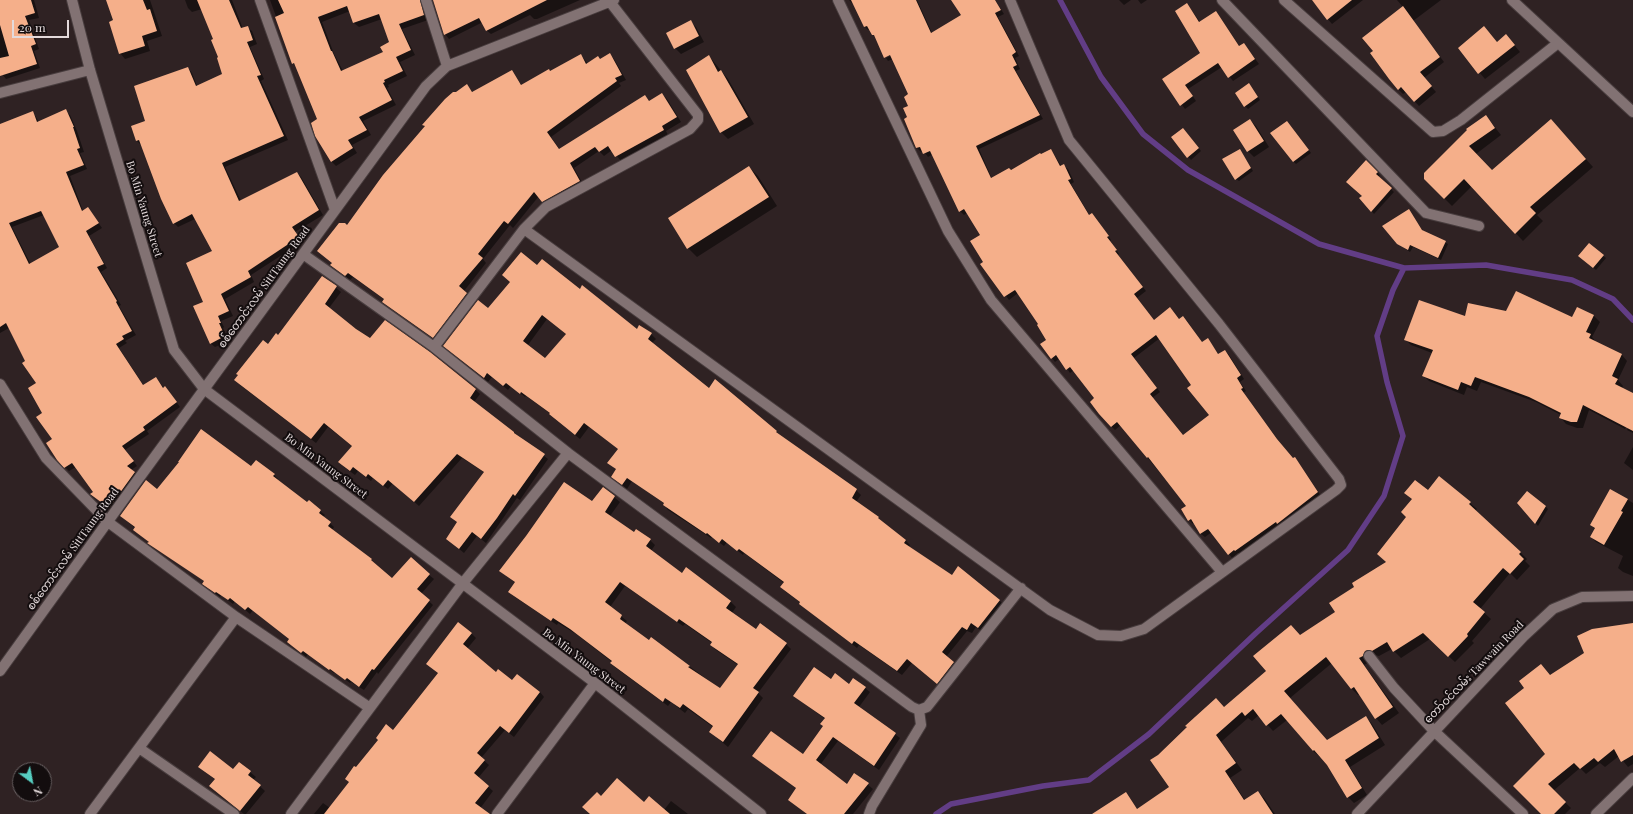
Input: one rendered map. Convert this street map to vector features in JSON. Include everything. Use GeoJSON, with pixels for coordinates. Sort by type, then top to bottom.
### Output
{"type":"FeatureCollection","features":[{"type":"Feature","properties":{"kind":"street","name":"Bo Min Yaung Street"},"geometry":{"type":"LineString","coordinates":[[72,0],[90,70],[174,350],[204,389],[595,683],[761,814]]}},
{"type":"Feature","properties":{"kind":"street"},"geometry":{"type":"LineString","coordinates":[[260,0],[335,210]]}},
{"type":"Feature","properties":{"kind":"street"},"geometry":{"type":"LineString","coordinates":[[426,0],[447,66]]}},
{"type":"Feature","properties":{"kind":"street"},"geometry":{"type":"LineString","coordinates":[[838,0],[948,231],[991,300],[1222,572]]}},
{"type":"Feature","properties":{"kind":"street"},"geometry":{"type":"LineString","coordinates":[[524,229],[1050,610],[1098,635],[1121,636],[1144,630],[1341,485],[1339,479],[1219,324],[1069,140],[1010,0]]}},
{"type":"Feature","properties":{"kind":"street"},"geometry":{"type":"LineString","coordinates":[[1222,0],[1426,213],[1479,226]]}},
{"type":"Feature","properties":{"kind":"street"},"geometry":{"type":"LineString","coordinates":[[1284,0],[1433,132],[1443,130],[1461,120],[1558,43]]}},
{"type":"Feature","properties":{"kind":"street"},"geometry":{"type":"LineString","coordinates":[[1512,0],[1633,112]]}},
{"type":"Feature","properties":{"kind":"street"},"geometry":{"type":"LineString","coordinates":[[434,347],[524,229],[546,207],[690,129],[698,120],[698,115],[612,1]]}},
{"type":"Feature","properties":{"kind":"street","name":"စစ်တောင်းလမ် SittTaung Road"},"geometry":{"type":"LineString","coordinates":[[0,672],[204,389],[426,86],[447,66],[612,1]]}},
{"type":"Feature","properties":{"kind":"street"},"geometry":{"type":"LineString","coordinates":[[0,94],[90,70]]}},
{"type":"Feature","properties":{"kind":"street"},"geometry":{"type":"LineString","coordinates":[[303,254],[434,347],[568,453],[912,707],[919,710],[927,707],[1021,588]]}},
{"type":"Feature","properties":{"kind":"street"},"geometry":{"type":"LineString","coordinates":[[0,386],[46,458],[108,522],[236,617],[370,708]]}},
{"type":"Feature","properties":{"kind":"street"},"geometry":{"type":"LineString","coordinates":[[292,814],[463,583],[568,453]]}},
{"type":"Feature","properties":{"kind":"street","name":"တော်ဝင်လမ်း Tawwain Road"},"geometry":{"type":"LineString","coordinates":[[1357,814],[1524,636],[1553,609],[1582,597],[1633,596]]}},
{"type":"Feature","properties":{"kind":"street"},"geometry":{"type":"LineString","coordinates":[[90,814],[236,617]]}},
{"type":"Feature","properties":{"kind":"street"},"geometry":{"type":"LineString","coordinates":[[1369,656],[1394,688],[1434,731],[1523,814]]}},
{"type":"Feature","properties":{"kind":"street"},"geometry":{"type":"LineString","coordinates":[[497,814],[595,683]]}},
{"type":"Feature","properties":{"kind":"street"},"geometry":{"type":"LineString","coordinates":[[869,814],[872,806],[921,725],[919,710]]}},
{"type":"Feature","properties":{"kind":"street"},"geometry":{"type":"LineString","coordinates":[[139,748],[234,814]]}},
{"type":"Feature","properties":{"kind":"street"},"geometry":{"type":"LineString","coordinates":[[1596,814],[1633,778]]}},
{"type":"Feature","properties":{"kind":"building"},"geometry":{"type":"Polygon","coordinates":[[[0,0],[31,0],[35,13],[25,16],[36,44],[31,46],[37,64],[0,76],[0,58],[9,56],[0,25],[0,0]]]}},
{"type":"Feature","properties":{"kind":"building"},"geometry":{"type":"Polygon","coordinates":[[[106,0],[143,0],[147,10],[150,9],[157,31],[142,36],[145,46],[119,54],[109,22],[113,20],[106,0]]]}},
{"type":"Feature","properties":{"kind":"building"},"geometry":{"type":"Polygon","coordinates":[[[197,0],[229,0],[241,28],[248,26],[253,40],[247,42],[261,75],[257,76],[284,136],[222,163],[239,201],[297,172],[319,210],[292,227],[299,237],[248,271],[251,277],[221,294],[229,311],[218,316],[221,323],[219,323],[225,336],[210,344],[193,306],[203,302],[186,263],[212,251],[192,214],[173,224],[161,199],[139,140],[136,141],[131,126],[145,121],[134,86],[188,67],[196,86],[222,74],[217,58],[218,57],[211,40],[213,39],[197,0]]]}},
{"type":"Feature","properties":{"kind":"building"},"geometry":{"type":"Polygon","coordinates":[[[278,0],[420,0],[424,15],[399,24],[411,50],[396,57],[403,71],[384,80],[385,82],[383,83],[392,100],[359,117],[367,130],[348,140],[353,148],[331,162],[315,136],[311,123],[317,119],[294,63],[292,64],[275,17],[284,13],[278,0]],[[347,6],[318,17],[331,51],[341,71],[383,52],[380,47],[389,42],[379,14],[353,23],[347,6]]]}},
{"type":"Feature","properties":{"kind":"building"},"geometry":{"type":"Polygon","coordinates":[[[433,0],[547,0],[486,31],[479,18],[444,35],[433,0]]]}},
{"type":"Feature","properties":{"kind":"building"},"geometry":{"type":"Polygon","coordinates":[[[851,0],[916,0],[931,33],[961,15],[951,0],[995,0],[1001,10],[995,13],[1016,52],[1012,55],[1017,65],[1013,67],[1040,115],[976,146],[991,178],[1009,168],[1011,170],[1040,153],[1041,154],[1051,149],[1060,166],[1064,164],[1071,179],[1068,180],[1089,215],[1092,213],[1109,236],[1107,237],[1117,250],[1115,251],[1143,287],[1134,294],[1154,320],[1170,307],[1179,319],[1183,316],[1202,342],[1208,338],[1218,354],[1225,350],[1241,375],[1237,378],[1243,388],[1241,389],[1277,439],[1293,458],[1295,457],[1318,492],[1277,524],[1276,522],[1228,555],[1208,529],[1200,534],[1191,519],[1188,521],[1181,509],[1186,506],[1148,457],[1147,458],[1117,422],[1111,427],[1099,414],[1090,402],[1094,398],[1070,367],[1066,370],[1056,355],[1051,359],[1040,344],[1046,340],[1037,325],[1038,324],[1015,290],[1004,297],[980,264],[983,262],[970,241],[980,235],[964,209],[959,212],[930,151],[923,154],[920,147],[916,148],[904,119],[907,117],[903,108],[908,106],[904,97],[908,94],[890,55],[884,58],[874,35],[872,35],[867,26],[864,27],[851,0]],[[1156,335],[1131,354],[1157,388],[1150,394],[1183,435],[1209,415],[1187,388],[1191,385],[1156,335]]]}},
{"type":"Feature","properties":{"kind":"building"},"geometry":{"type":"Polygon","coordinates":[[[1312,0],[1352,0],[1327,20],[1312,0]]]}},
{"type":"Feature","properties":{"kind":"building"},"geometry":{"type":"Polygon","coordinates":[[[1187,3],[1199,22],[1216,11],[1239,46],[1244,43],[1255,59],[1228,78],[1218,63],[1185,85],[1193,96],[1180,106],[1162,79],[1200,53],[1175,11],[1187,3]]]}},
{"type":"Feature","properties":{"kind":"building"},"geometry":{"type":"Polygon","coordinates":[[[1403,6],[1440,57],[1420,72],[1432,86],[1414,102],[1401,87],[1398,90],[1389,79],[1370,53],[1373,51],[1362,38],[1403,6]]]}},
{"type":"Feature","properties":{"kind":"building"},"geometry":{"type":"Polygon","coordinates":[[[691,20],[699,36],[674,49],[666,33],[691,20]]]}},
{"type":"Feature","properties":{"kind":"building"},"geometry":{"type":"Polygon","coordinates":[[[1484,26],[1497,42],[1506,34],[1515,45],[1478,74],[1458,48],[1484,26]]]}},
{"type":"Feature","properties":{"kind":"building"},"geometry":{"type":"Polygon","coordinates":[[[610,53],[622,75],[615,78],[617,81],[547,132],[559,149],[645,95],[649,101],[662,93],[677,117],[662,126],[664,130],[615,157],[608,146],[599,152],[595,147],[570,163],[580,181],[542,202],[534,192],[508,224],[504,221],[478,254],[483,258],[459,286],[467,293],[433,338],[382,302],[384,299],[348,273],[345,276],[330,265],[332,263],[317,251],[339,223],[345,223],[347,225],[383,175],[425,126],[422,125],[453,92],[456,92],[467,84],[472,92],[512,70],[521,85],[549,69],[550,71],[581,54],[586,64],[598,56],[600,59],[610,53]]]}},
{"type":"Feature","properties":{"kind":"building"},"geometry":{"type":"Polygon","coordinates":[[[709,55],[718,72],[721,70],[748,117],[720,133],[686,70],[709,55]]]}},
{"type":"Feature","properties":{"kind":"building"},"geometry":{"type":"Polygon","coordinates":[[[1249,83],[1258,97],[1244,107],[1235,93],[1249,83]]]}},
{"type":"Feature","properties":{"kind":"building"},"geometry":{"type":"Polygon","coordinates":[[[66,109],[74,127],[80,148],[77,149],[84,165],[66,172],[82,211],[88,207],[99,223],[86,231],[104,264],[97,267],[117,301],[116,302],[132,331],[122,336],[124,339],[116,344],[143,385],[156,377],[163,388],[165,386],[177,402],[143,427],[145,430],[122,446],[134,461],[127,466],[135,472],[109,508],[90,494],[93,492],[72,463],[64,468],[46,443],[52,439],[36,417],[42,413],[28,388],[36,383],[22,363],[25,361],[6,323],[0,327],[0,124],[33,111],[37,122],[66,109]],[[41,211],[9,223],[29,264],[59,247],[41,211]]]}},
{"type":"Feature","properties":{"kind":"building"},"geometry":{"type":"Polygon","coordinates":[[[1486,115],[1495,128],[1469,146],[1492,170],[1551,119],[1586,159],[1530,207],[1536,213],[1515,234],[1464,179],[1444,199],[1424,179],[1424,173],[1467,130],[1466,129],[1486,115]]]}},
{"type":"Feature","properties":{"kind":"building"},"geometry":{"type":"Polygon","coordinates":[[[1250,119],[1264,141],[1247,152],[1233,130],[1250,119]]]}},
{"type":"Feature","properties":{"kind":"building"},"geometry":{"type":"Polygon","coordinates":[[[1287,121],[1309,150],[1293,162],[1270,133],[1287,121]]]}},
{"type":"Feature","properties":{"kind":"building"},"geometry":{"type":"Polygon","coordinates":[[[1183,128],[1199,148],[1187,158],[1171,137],[1183,128]]]}},
{"type":"Feature","properties":{"kind":"building"},"geometry":{"type":"Polygon","coordinates":[[[1240,149],[1251,168],[1235,180],[1222,159],[1240,149]]]}},
{"type":"Feature","properties":{"kind":"building"},"geometry":{"type":"Polygon","coordinates":[[[1366,160],[1378,172],[1376,174],[1392,188],[1371,212],[1359,198],[1362,196],[1346,182],[1366,160]]]}},
{"type":"Feature","properties":{"kind":"building"},"geometry":{"type":"Polygon","coordinates":[[[749,166],[769,197],[687,249],[668,218],[749,166]]]}},
{"type":"Feature","properties":{"kind":"building"},"geometry":{"type":"Polygon","coordinates":[[[1409,209],[1422,230],[1446,241],[1438,258],[1410,245],[1408,250],[1397,244],[1382,226],[1409,209]]]}},
{"type":"Feature","properties":{"kind":"building"},"geometry":{"type":"Polygon","coordinates":[[[1589,243],[1604,255],[1593,268],[1578,256],[1589,243]]]}},
{"type":"Feature","properties":{"kind":"building"},"geometry":{"type":"Polygon","coordinates":[[[521,252],[537,265],[542,259],[580,289],[582,285],[637,329],[639,325],[652,333],[648,339],[709,388],[715,379],[777,431],[776,432],[857,489],[852,498],[879,517],[878,518],[906,540],[904,543],[952,575],[958,566],[1000,600],[978,628],[971,623],[967,630],[962,627],[942,652],[954,662],[937,684],[907,659],[897,671],[854,641],[852,644],[799,604],[800,602],[780,587],[784,582],[739,549],[737,551],[722,539],[719,543],[707,533],[706,534],[663,505],[664,503],[627,478],[622,485],[611,477],[616,469],[607,463],[618,449],[584,423],[575,435],[549,414],[550,413],[521,392],[520,394],[506,383],[503,386],[487,373],[484,378],[443,346],[478,300],[488,308],[510,282],[502,275],[521,252]],[[542,315],[523,341],[545,358],[566,334],[542,315]]]}},
{"type":"Feature","properties":{"kind":"building"},"geometry":{"type":"Polygon","coordinates":[[[322,276],[337,286],[325,304],[356,329],[370,338],[385,320],[430,352],[476,389],[470,398],[514,433],[545,454],[515,496],[513,494],[481,539],[472,532],[459,549],[446,539],[457,522],[450,517],[484,472],[457,454],[414,502],[388,480],[383,486],[368,474],[366,477],[353,467],[350,471],[338,462],[352,446],[324,423],[311,439],[234,380],[238,375],[236,374],[263,340],[268,344],[276,333],[278,335],[322,276]]]}},
{"type":"Feature","properties":{"kind":"building"},"geometry":{"type":"Polygon","coordinates":[[[1516,291],[1572,317],[1577,307],[1594,315],[1586,332],[1591,334],[1589,338],[1622,354],[1612,376],[1618,379],[1615,384],[1633,393],[1633,431],[1583,405],[1577,422],[1571,422],[1559,418],[1561,413],[1529,397],[1475,377],[1471,386],[1461,382],[1458,390],[1422,376],[1433,350],[1404,340],[1419,300],[1465,316],[1468,303],[1506,311],[1516,291]]]}},
{"type":"Feature","properties":{"kind":"building"},"geometry":{"type":"Polygon","coordinates":[[[201,429],[251,466],[256,460],[275,474],[273,476],[307,502],[309,500],[321,510],[319,513],[331,522],[328,526],[372,559],[371,560],[392,578],[411,557],[430,574],[417,589],[430,600],[374,670],[372,669],[359,687],[347,678],[345,680],[330,669],[329,670],[303,651],[301,653],[287,642],[289,639],[248,607],[245,610],[230,598],[228,600],[202,584],[204,581],[147,543],[149,542],[133,530],[135,527],[120,516],[146,480],[157,489],[179,462],[201,429]]]}},
{"type":"Feature","properties":{"kind":"building"},"geometry":{"type":"Polygon","coordinates":[[[1439,476],[1471,502],[1469,504],[1521,552],[1519,554],[1524,559],[1510,574],[1503,568],[1473,602],[1485,612],[1467,634],[1468,636],[1448,657],[1423,633],[1393,652],[1387,642],[1372,651],[1365,651],[1363,656],[1359,658],[1393,707],[1375,719],[1354,687],[1351,689],[1326,657],[1284,691],[1327,740],[1366,716],[1379,738],[1345,760],[1362,788],[1347,798],[1327,765],[1281,714],[1266,726],[1253,709],[1245,716],[1242,712],[1216,735],[1236,763],[1225,771],[1244,800],[1258,791],[1273,814],[1092,814],[1126,792],[1137,809],[1169,787],[1150,760],[1158,755],[1187,727],[1185,726],[1216,698],[1224,707],[1266,671],[1253,656],[1291,625],[1300,635],[1335,612],[1329,603],[1354,587],[1352,583],[1386,562],[1377,554],[1406,517],[1401,512],[1412,499],[1404,493],[1415,480],[1428,490],[1439,476]]]}},
{"type":"Feature","properties":{"kind":"building"},"geometry":{"type":"Polygon","coordinates":[[[564,482],[592,501],[603,487],[615,496],[605,512],[634,532],[636,529],[651,539],[646,546],[682,573],[686,567],[731,601],[726,608],[756,629],[760,623],[787,643],[753,688],[759,692],[723,742],[709,732],[713,726],[683,704],[680,708],[665,698],[663,702],[610,663],[612,661],[570,629],[553,618],[551,621],[508,592],[515,582],[499,571],[564,482]],[[620,582],[605,602],[622,615],[620,619],[649,640],[651,637],[690,666],[688,667],[720,688],[738,664],[710,645],[712,642],[679,619],[677,622],[620,582]]]}},
{"type":"Feature","properties":{"kind":"building"},"geometry":{"type":"Polygon","coordinates":[[[1610,489],[1628,499],[1621,511],[1623,512],[1604,545],[1590,537],[1595,528],[1590,525],[1610,489]]]}},
{"type":"Feature","properties":{"kind":"building"},"geometry":{"type":"Polygon","coordinates":[[[1527,491],[1546,506],[1535,524],[1517,503],[1527,491]]]}},
{"type":"Feature","properties":{"kind":"building"},"geometry":{"type":"Polygon","coordinates":[[[458,622],[472,633],[463,644],[496,672],[498,669],[512,680],[517,674],[540,692],[509,733],[500,726],[477,753],[485,760],[474,773],[489,786],[475,803],[490,814],[324,814],[349,782],[345,779],[354,766],[356,767],[378,740],[376,738],[386,724],[393,730],[438,673],[426,664],[458,622]]]}},
{"type":"Feature","properties":{"kind":"building"},"geometry":{"type":"Polygon","coordinates":[[[1633,623],[1633,755],[1621,762],[1614,749],[1598,762],[1594,758],[1580,769],[1574,763],[1548,784],[1566,802],[1554,814],[1541,814],[1513,786],[1545,754],[1505,703],[1524,688],[1519,681],[1541,664],[1550,675],[1584,653],[1577,636],[1592,629],[1633,623]]]}},
{"type":"Feature","properties":{"kind":"building"},"geometry":{"type":"Polygon","coordinates":[[[814,667],[831,679],[835,673],[849,684],[853,678],[866,687],[854,703],[896,733],[874,766],[833,737],[816,760],[847,784],[854,773],[869,783],[844,814],[807,814],[788,800],[796,788],[752,756],[771,731],[803,754],[823,726],[820,724],[825,718],[793,696],[814,667]]]}},
{"type":"Feature","properties":{"kind":"building"},"geometry":{"type":"Polygon","coordinates":[[[210,751],[233,769],[239,762],[251,771],[248,775],[261,785],[240,811],[209,786],[215,779],[198,767],[210,751]]]}},
{"type":"Feature","properties":{"kind":"building"},"geometry":{"type":"Polygon","coordinates":[[[617,778],[644,802],[649,796],[670,814],[590,814],[582,807],[597,792],[601,796],[617,778]]]}},
{"type":"Feature","properties":{"kind":"waterway"},"geometry":{"type":"LineString","coordinates":[[1060,0],[1101,77],[1143,134],[1188,170],[1319,244],[1404,268],[1486,265],[1572,280],[1613,299],[1633,320]]}},
{"type":"Feature","properties":{"kind":"waterway"},"geometry":{"type":"LineString","coordinates":[[936,814],[951,804],[1043,786],[1089,780],[1149,734],[1256,633],[1348,550],[1384,496],[1403,436],[1387,382],[1377,336],[1393,290],[1404,268]]}}]}
